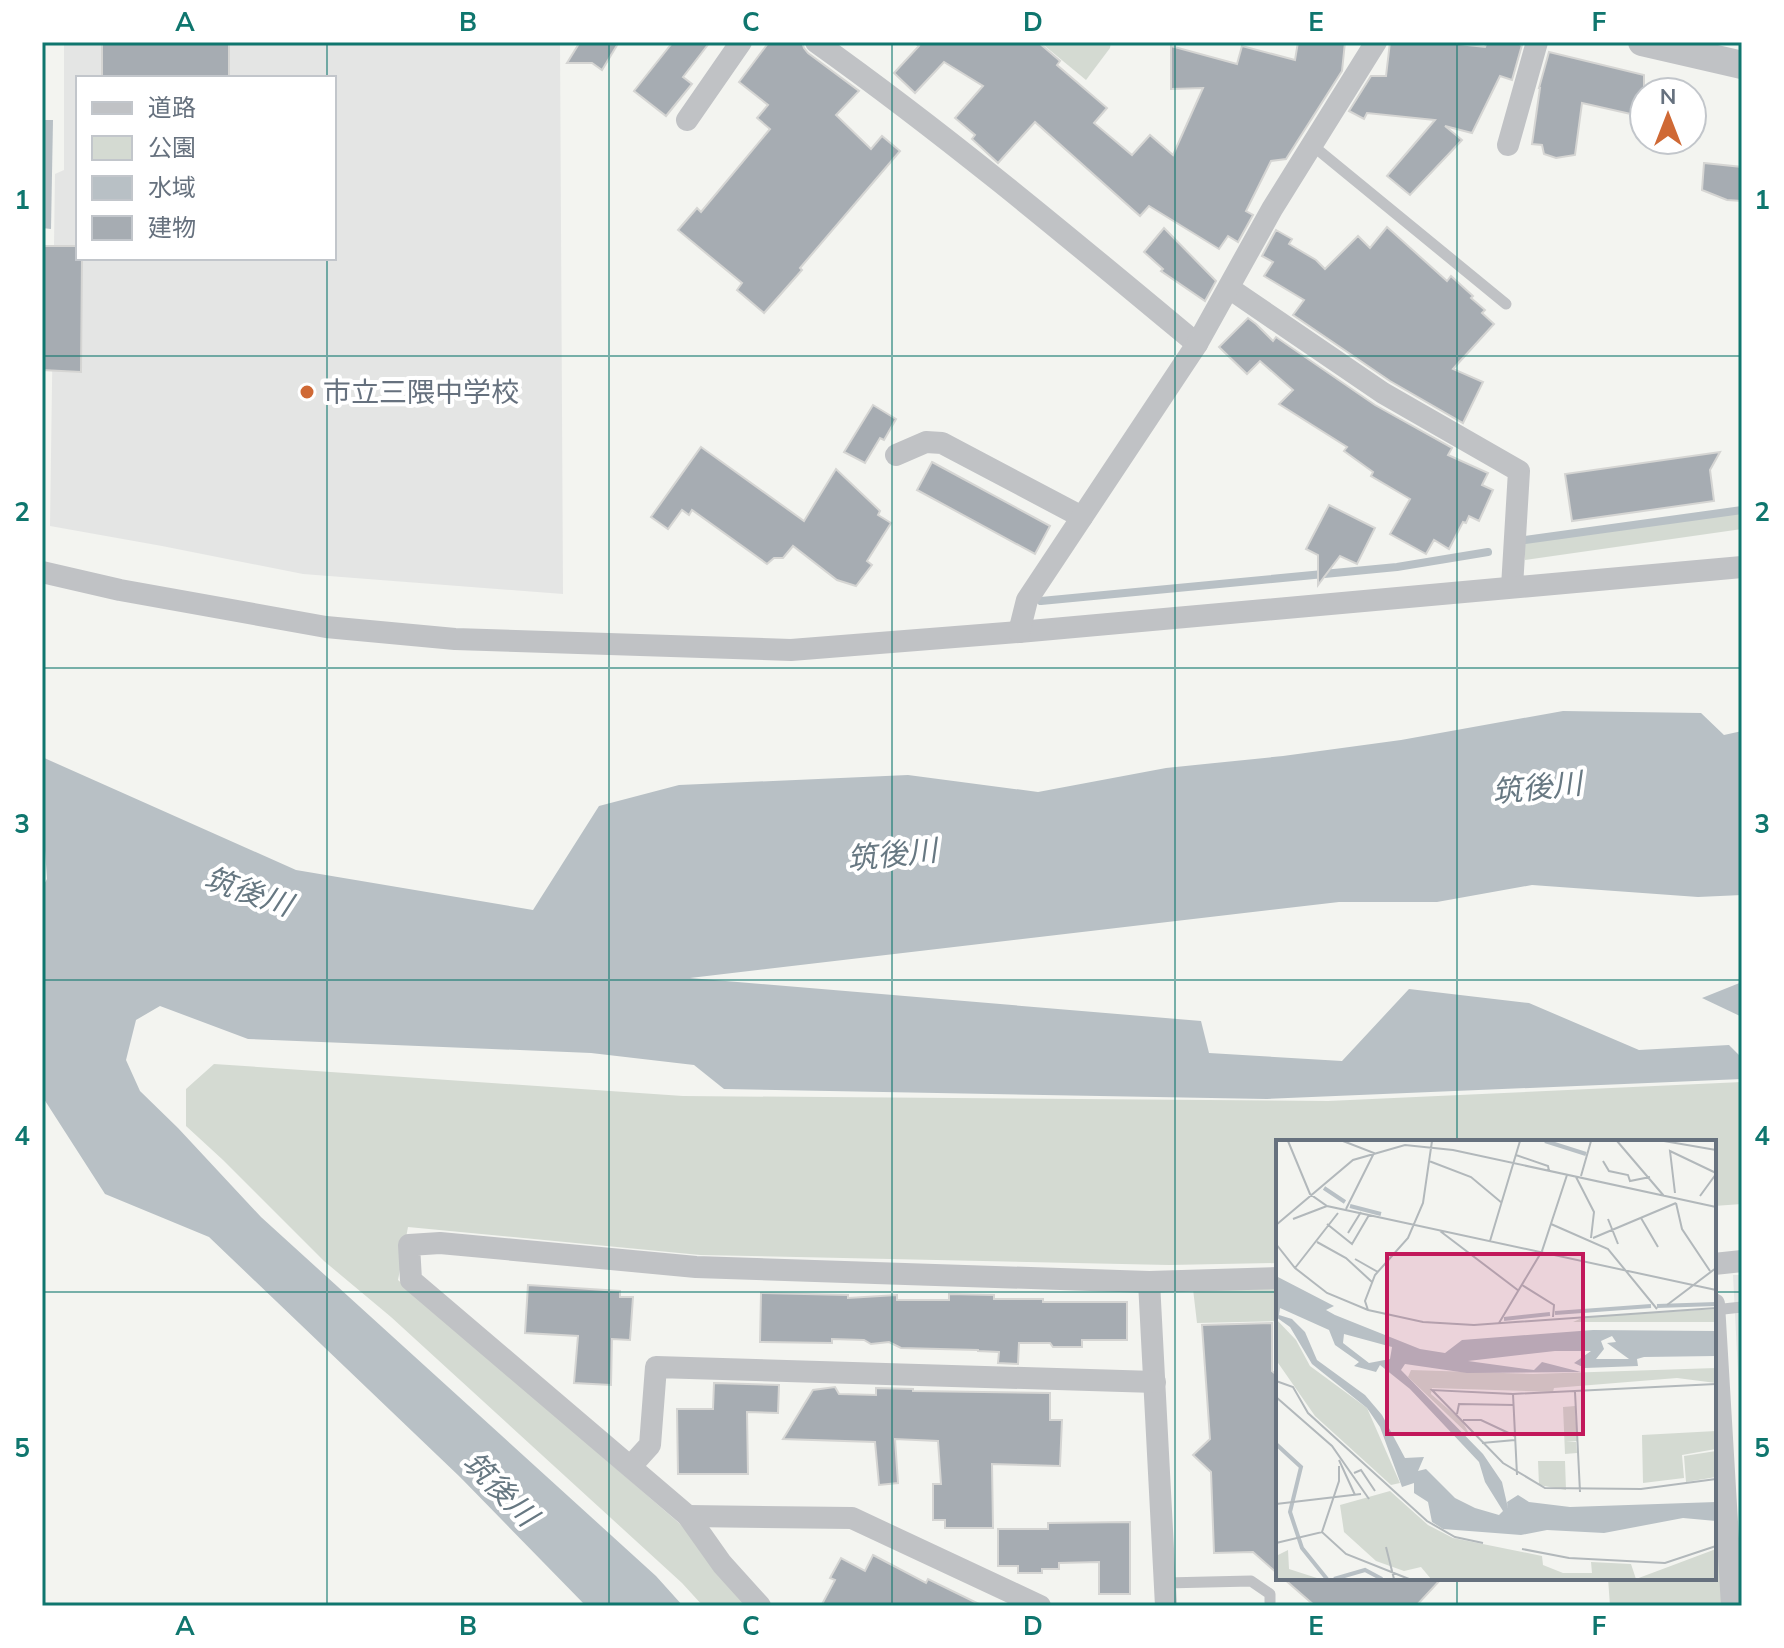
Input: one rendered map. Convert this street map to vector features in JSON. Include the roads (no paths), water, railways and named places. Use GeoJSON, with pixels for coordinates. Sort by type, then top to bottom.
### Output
{"type":"FeatureCollection","features":[{"type":"Feature","properties":{"kind":"street"},"geometry":{"type":"LineString","coordinates":[[687,120],[741,42]]}},
{"type":"Feature","properties":{"kind":"street"},"geometry":{"type":"LineString","coordinates":[[816,42],[897,100],[1018,195],[1197,344]]}},
{"type":"Feature","properties":{"kind":"street"},"geometry":{"type":"LineString","coordinates":[[1019,632],[1027,600],[1197,344],[1272,209],[1376,42]]}},
{"type":"Feature","properties":{"kind":"street"},"geometry":{"type":"LineString","coordinates":[[1508,145],[1537,42]]}},
{"type":"Feature","properties":{"kind":"street"},"geometry":{"type":"LineString","coordinates":[[1642,42],[1742,65]]}},
{"type":"Feature","properties":{"kind":"street"},"geometry":{"type":"LineString","coordinates":[[1229,288],[1383,393],[1519,471],[1512,587]]}},
{"type":"Feature","properties":{"kind":"street"},"geometry":{"type":"LineString","coordinates":[[896,455],[926,442],[942,443],[1082,517]]}},
{"type":"Feature","properties":{"kind":"street"},"geometry":{"type":"LineString","coordinates":[[42,572],[120,590],[326,627],[455,639],[791,650],[1742,567]]}},
{"type":"Feature","properties":{"kind":"street"},"geometry":{"type":"LineString","coordinates":[[760,1606],[722,1564],[688,1516],[411,1280],[409,1245],[440,1243],[696,1267],[1149,1282],[1276,1278]]}},
{"type":"Feature","properties":{"kind":"street"},"geometry":{"type":"LineString","coordinates":[[1716,1264],[1742,1261]]}},
{"type":"Feature","properties":{"kind":"street"},"geometry":{"type":"LineString","coordinates":[[1149,1282],[1166,1606]]}},
{"type":"Feature","properties":{"kind":"street"},"geometry":{"type":"LineString","coordinates":[[1716,1343],[1732,1606]]}},
{"type":"Feature","properties":{"kind":"street"},"geometry":{"type":"LineString","coordinates":[[631,1466],[650,1445],[656,1367],[1155,1382]]}},
{"type":"Feature","properties":{"kind":"street"},"geometry":{"type":"LineString","coordinates":[[688,1516],[852,1518],[1040,1606]]}},
{"type":"Feature","properties":{"kind":"lane"},"geometry":{"type":"LineString","coordinates":[[1312,145],[1506,304]]}},
{"type":"Feature","properties":{"kind":"lane"},"geometry":{"type":"LineString","coordinates":[[1716,1310],[1742,1307]]}},
{"type":"Feature","properties":{"kind":"lane"},"geometry":{"type":"LineString","coordinates":[[1165,1583],[1251,1581],[1270,1594],[1270,1606]]}},
{"type":"Feature","properties":{"kind":"water"},"geometry":{"type":"Polygon","coordinates":[[[42,120],[53,120],[51,229],[42,228],[42,120]]]}},
{"type":"Feature","properties":{"kind":"water","name":"筑後川"},"geometry":{"type":"Polygon","coordinates":[[[1563,711],[1701,713],[1724,735],[1742,731],[1742,895],[1698,897],[1532,885],[1437,902],[1339,902],[690,978],[1201,1021],[1209,1053],[1342,1061],[1409,989],[1529,1003],[1639,1050],[1729,1045],[1742,1058],[1742,1079],[1267,1099],[724,1089],[694,1065],[591,1053],[248,1039],[160,1006],[136,1020],[126,1060],[140,1091],[261,1217],[656,1576],[683,1606],[586,1606],[460,1477],[209,1237],[105,1194],[42,1096],[42,888],[47,879],[45,850],[42,849],[42,757],[296,870],[533,910],[599,806],[679,785],[908,775],[1038,792],[1166,768],[1401,740],[1563,711]]]}},
{"type":"Feature","properties":{"kind":"water"},"geometry":{"type":"Polygon","coordinates":[[[1742,982],[1742,1017],[1702,998],[1742,982]]]}},
{"type":"Feature","properties":{"kind":"waterway"},"geometry":{"type":"LineString","coordinates":[[1525,540],[1742,510]]}},
{"type":"Feature","properties":{"kind":"waterway"},"geometry":{"type":"LineString","coordinates":[[1041,601],[1397,567],[1488,552]]}},
{"type":"Feature","properties":{"kind":"place","name":"市立三隈中学校"},"geometry":{"type":"Point","coordinates":[307,392]}}]}
